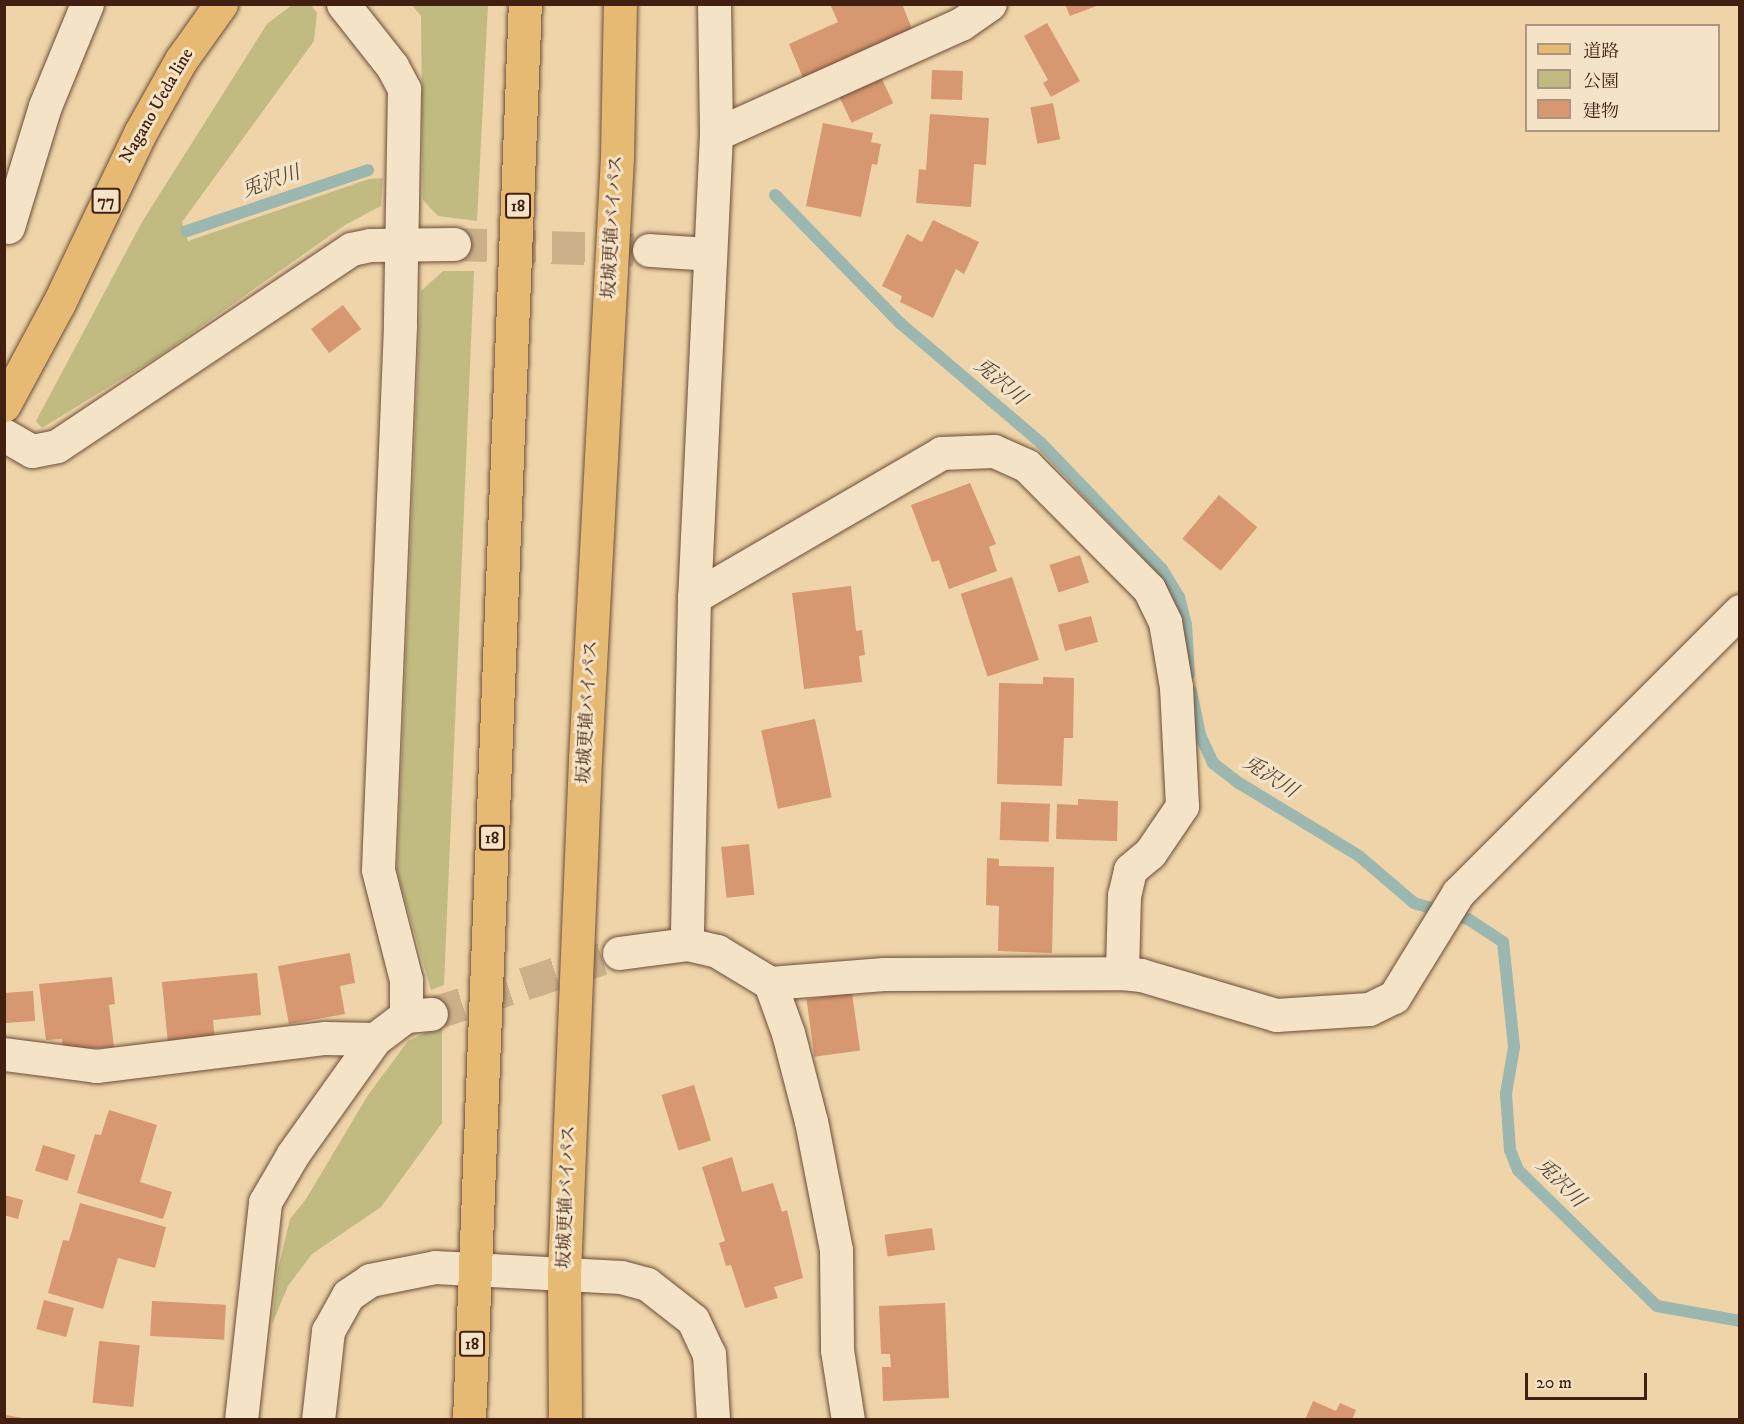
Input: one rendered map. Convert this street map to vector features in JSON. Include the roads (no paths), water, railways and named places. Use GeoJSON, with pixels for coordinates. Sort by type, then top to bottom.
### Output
{"type":"FeatureCollection","features":[{"type":"Feature","properties":{"kind":"main road","name":"Nagano Ueda line"},"geometry":{"type":"LineString","coordinates":[[4,405],[59,303],[140,133],[181,60],[221,4]]}},
{"type":"Feature","properties":{"kind":"main road","name":"18"},"geometry":{"type":"LineString","coordinates":[[469,1419],[525,4]]}},
{"type":"Feature","properties":{"kind":"main road","name":"坂城更埴バイパス"},"geometry":{"type":"LineString","coordinates":[[565,1419],[564,1273],[585,759],[617,157],[620,4]]}},
{"type":"Feature","properties":{"kind":"street"},"geometry":{"type":"LineString","coordinates":[[8,227],[45,106],[87,4]]}},
{"type":"Feature","properties":{"kind":"street"},"geometry":{"type":"LineString","coordinates":[[241,1419],[265,1202],[293,1154],[375,1039],[419,1015],[406,980],[378,870],[400,326],[404,89],[392,66],[343,4]]}},
{"type":"Feature","properties":{"kind":"street"},"geometry":{"type":"LineString","coordinates":[[687,944],[694,597],[716,134],[714,4]]}},
{"type":"Feature","properties":{"kind":"street"},"geometry":{"type":"LineString","coordinates":[[716,134],[961,24],[990,4]]}},
{"type":"Feature","properties":{"kind":"street"},"geometry":{"type":"LineString","coordinates":[[4,435],[32,451],[57,446],[351,249],[400,244],[454,244]]}},
{"type":"Feature","properties":{"kind":"street"},"geometry":{"type":"LineString","coordinates":[[649,250],[710,254]]}},
{"type":"Feature","properties":{"kind":"street"},"geometry":{"type":"LineString","coordinates":[[694,597],[941,453],[994,451],[1027,466],[1149,590],[1165,622],[1176,687],[1182,806],[1150,853],[1130,870],[1124,895],[1122,974]]}},
{"type":"Feature","properties":{"kind":"street"},"geometry":{"type":"LineString","coordinates":[[619,953],[687,944],[717,951],[770,983],[884,974],[1122,974],[1141,975],[1276,1015],[1369,1009],[1394,997],[1450,908],[1740,611]]}},
{"type":"Feature","properties":{"kind":"street"},"geometry":{"type":"LineString","coordinates":[[770,983],[788,1033],[811,1121],[836,1250],[837,1350],[848,1419]]}},
{"type":"Feature","properties":{"kind":"street"},"geometry":{"type":"LineString","coordinates":[[4,1054],[96,1066],[325,1038],[375,1039]]}},
{"type":"Feature","properties":{"kind":"street"},"geometry":{"type":"LineString","coordinates":[[318,1419],[328,1331],[348,1294],[370,1280],[412,1269],[564,1273],[621,1277],[647,1284],[693,1320],[709,1354],[713,1419]]}},
{"type":"Feature","properties":{"kind":"waterway","name":"兎沢川"},"geometry":{"type":"LineString","coordinates":[[187,231],[368,170]]}},
{"type":"Feature","properties":{"kind":"waterway","name":"兎沢川"},"geometry":{"type":"LineString","coordinates":[[775,195],[900,323],[1040,442],[1162,569],[1179,597],[1186,625],[1189,674]]}},
{"type":"Feature","properties":{"kind":"waterway","name":"兎沢川"},"geometry":{"type":"LineString","coordinates":[[1191,691],[1200,735],[1213,763],[1239,783],[1359,856],[1414,903],[1468,919],[1503,942],[1514,1047],[1506,1094],[1510,1150],[1518,1170],[1657,1306],[1740,1321]]}},
{"type":"Feature","properties":{"kind":"tunnel"},"geometry":{"type":"LineString","coordinates":[[454,244],[649,250]]}},
{"type":"Feature","properties":{"kind":"tunnel"},"geometry":{"type":"LineString","coordinates":[[431,1014],[619,953]]}}]}
